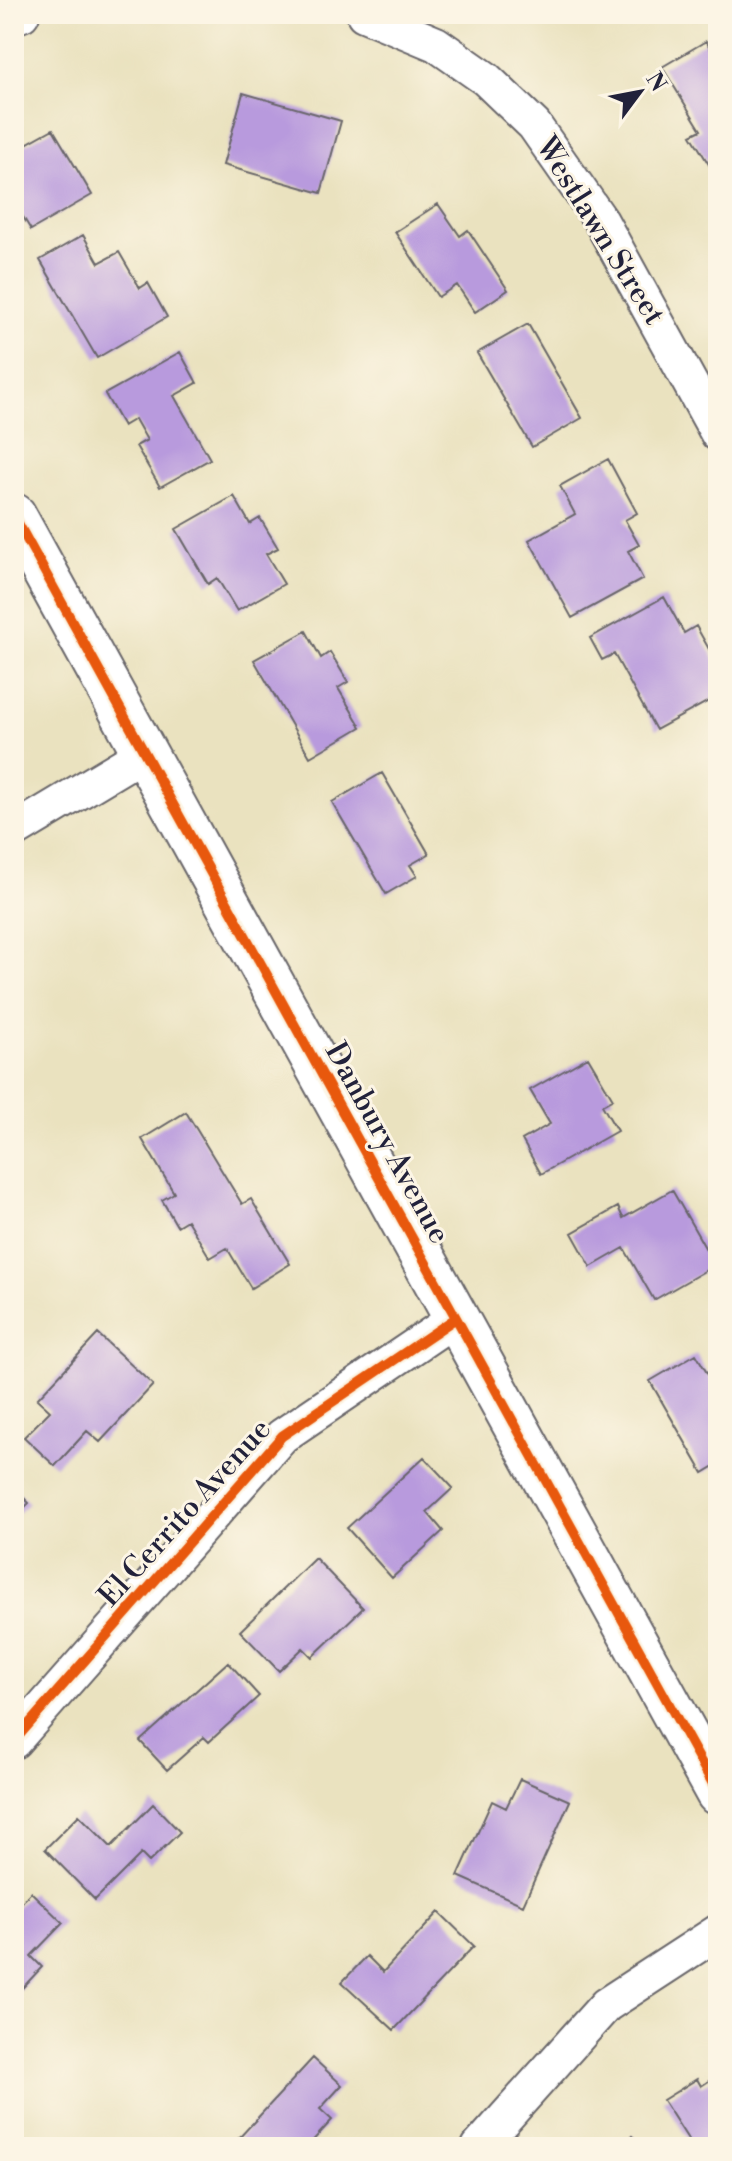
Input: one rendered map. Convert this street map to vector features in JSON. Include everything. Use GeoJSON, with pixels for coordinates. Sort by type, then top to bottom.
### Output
{"type":"FeatureCollection","features":[{"type":"Feature","properties":{"kind":"street"},"geometry":{"type":"LineString","coordinates":[[14,17],[22,14]]}},
{"type":"Feature","properties":{"kind":"street","name":"Westlawn Street"},"geometry":{"type":"LineString","coordinates":[[364,14],[436,44],[486,79],[534,125],[601,221],[718,434]]}},
{"type":"Feature","properties":{"kind":"street","name":"Danbury Avenue"},"geometry":{"type":"LineString","coordinates":[[14,516],[718,1793]]}},
{"type":"Feature","properties":{"kind":"street"},"geometry":{"type":"LineString","coordinates":[[14,831],[144,753]]}},
{"type":"Feature","properties":{"kind":"street","name":"El Cerrito Avenue"},"geometry":{"type":"LineString","coordinates":[[14,1741],[282,1436],[456,1318]]}},
{"type":"Feature","properties":{"kind":"street"},"geometry":{"type":"LineString","coordinates":[[479,2147],[606,2005],[718,1932]]}},
{"type":"Feature","properties":{"kind":"building"},"geometry":{"type":"Polygon","coordinates":[[[706,41],[718,61],[718,164],[711,168],[691,135],[701,130],[662,67],[706,41]]]}},
{"type":"Feature","properties":{"kind":"building"},"geometry":{"type":"Polygon","coordinates":[[[243,93],[341,121],[321,193],[223,165],[243,93]]]}},
{"type":"Feature","properties":{"kind":"building"},"geometry":{"type":"Polygon","coordinates":[[[53,129],[92,195],[31,230],[14,202],[14,143],[17,149],[53,129]]]}},
{"type":"Feature","properties":{"kind":"building"},"geometry":{"type":"Polygon","coordinates":[[[438,204],[460,236],[468,230],[508,290],[475,312],[457,285],[438,297],[395,232],[438,204]]]}},
{"type":"Feature","properties":{"kind":"building"},"geometry":{"type":"Polygon","coordinates":[[[83,235],[99,263],[119,252],[140,288],[148,283],[167,317],[97,358],[40,260],[83,235]]]}},
{"type":"Feature","properties":{"kind":"building"},"geometry":{"type":"Polygon","coordinates":[[[528,324],[582,418],[532,447],[477,353],[528,324]]]}},
{"type":"Feature","properties":{"kind":"building"},"geometry":{"type":"Polygon","coordinates":[[[180,352],[197,383],[174,396],[210,459],[160,487],[136,446],[147,440],[135,419],[123,426],[105,394],[180,352]]]}},
{"type":"Feature","properties":{"kind":"building"},"geometry":{"type":"Polygon","coordinates":[[[608,459],[637,513],[625,520],[639,545],[628,551],[643,579],[572,618],[529,540],[575,514],[560,486],[608,459]]]}},
{"type":"Feature","properties":{"kind":"building"},"geometry":{"type":"Polygon","coordinates":[[[234,496],[250,524],[260,518],[278,548],[266,554],[284,584],[237,611],[217,578],[208,584],[176,529],[234,496]]]}},
{"type":"Feature","properties":{"kind":"building"},"geometry":{"type":"Polygon","coordinates":[[[664,597],[684,633],[696,626],[718,665],[718,696],[656,730],[614,654],[602,660],[590,638],[664,597]]]}},
{"type":"Feature","properties":{"kind":"building"},"geometry":{"type":"Polygon","coordinates":[[[306,631],[321,658],[330,652],[348,682],[338,688],[361,727],[310,757],[254,660],[306,631]]]}},
{"type":"Feature","properties":{"kind":"building"},"geometry":{"type":"Polygon","coordinates":[[[382,773],[429,854],[410,865],[417,876],[386,894],[332,802],[382,773]]]}},
{"type":"Feature","properties":{"kind":"building"},"geometry":{"type":"Polygon","coordinates":[[[588,1057],[613,1099],[602,1105],[617,1131],[541,1174],[522,1140],[550,1124],[530,1090],[588,1057]]]}},
{"type":"Feature","properties":{"kind":"building"},"geometry":{"type":"Polygon","coordinates":[[[186,1112],[242,1204],[251,1199],[290,1264],[251,1288],[227,1248],[210,1258],[187,1220],[177,1226],[162,1200],[174,1193],[142,1139],[186,1112]]]}},
{"type":"Feature","properties":{"kind":"building"},"geometry":{"type":"Polygon","coordinates":[[[672,1190],[715,1265],[654,1300],[624,1248],[591,1267],[572,1233],[618,1207],[623,1218],[672,1190]]]}},
{"type":"Feature","properties":{"kind":"building"},"geometry":{"type":"Polygon","coordinates":[[[98,1334],[153,1385],[100,1442],[87,1431],[55,1466],[24,1437],[50,1411],[37,1399],[98,1334]]]}},
{"type":"Feature","properties":{"kind":"building"},"geometry":{"type":"Polygon","coordinates":[[[696,1354],[718,1392],[718,1464],[703,1473],[650,1381],[696,1354]]]}},
{"type":"Feature","properties":{"kind":"building"},"geometry":{"type":"Polygon","coordinates":[[[424,1457],[453,1488],[427,1512],[443,1531],[392,1578],[347,1528],[424,1457]]]}},
{"type":"Feature","properties":{"kind":"building"},"geometry":{"type":"Polygon","coordinates":[[[14,1488],[29,1503],[14,1518],[14,1488]]]}},
{"type":"Feature","properties":{"kind":"building"},"geometry":{"type":"Polygon","coordinates":[[[315,1558],[363,1608],[312,1657],[303,1648],[279,1671],[240,1631],[315,1558]]]}},
{"type":"Feature","properties":{"kind":"building"},"geometry":{"type":"Polygon","coordinates":[[[228,1662],[259,1696],[209,1742],[204,1737],[167,1770],[140,1741],[228,1662]]]}},
{"type":"Feature","properties":{"kind":"building"},"geometry":{"type":"Polygon","coordinates":[[[520,1779],[570,1801],[523,1905],[458,1876],[492,1801],[506,1808],[520,1779]]]}},
{"type":"Feature","properties":{"kind":"building"},"geometry":{"type":"Polygon","coordinates":[[[153,1804],[180,1832],[149,1862],[141,1854],[95,1900],[45,1849],[79,1815],[111,1847],[153,1804]]]}},
{"type":"Feature","properties":{"kind":"building"},"geometry":{"type":"Polygon","coordinates":[[[31,1892],[63,1923],[31,1956],[42,1967],[14,1997],[14,1911],[31,1892]]]}},
{"type":"Feature","properties":{"kind":"building"},"geometry":{"type":"Polygon","coordinates":[[[439,1912],[474,1946],[394,2030],[342,1982],[367,1956],[383,1972],[439,1912]]]}},
{"type":"Feature","properties":{"kind":"building"},"geometry":{"type":"Polygon","coordinates":[[[313,2058],[342,2085],[320,2109],[332,2120],[307,2147],[249,2147],[239,2138],[313,2058]]]}},
{"type":"Feature","properties":{"kind":"building"},"geometry":{"type":"Polygon","coordinates":[[[718,2075],[718,2147],[693,2147],[663,2100],[697,2079],[701,2086],[718,2075]]]}},
{"type":"Feature","properties":{"kind":"building"},"geometry":{"type":"Polygon","coordinates":[[[632,2136],[644,2147],[622,2147],[632,2136]]]}},
{"type":"Feature","properties":{"kind":"cycle path"},"geometry":{"type":"LineString","coordinates":[[14,516],[718,1793]]}},
{"type":"Feature","properties":{"kind":"cycle path"},"geometry":{"type":"LineString","coordinates":[[14,1741],[282,1436],[456,1318]]}}]}
